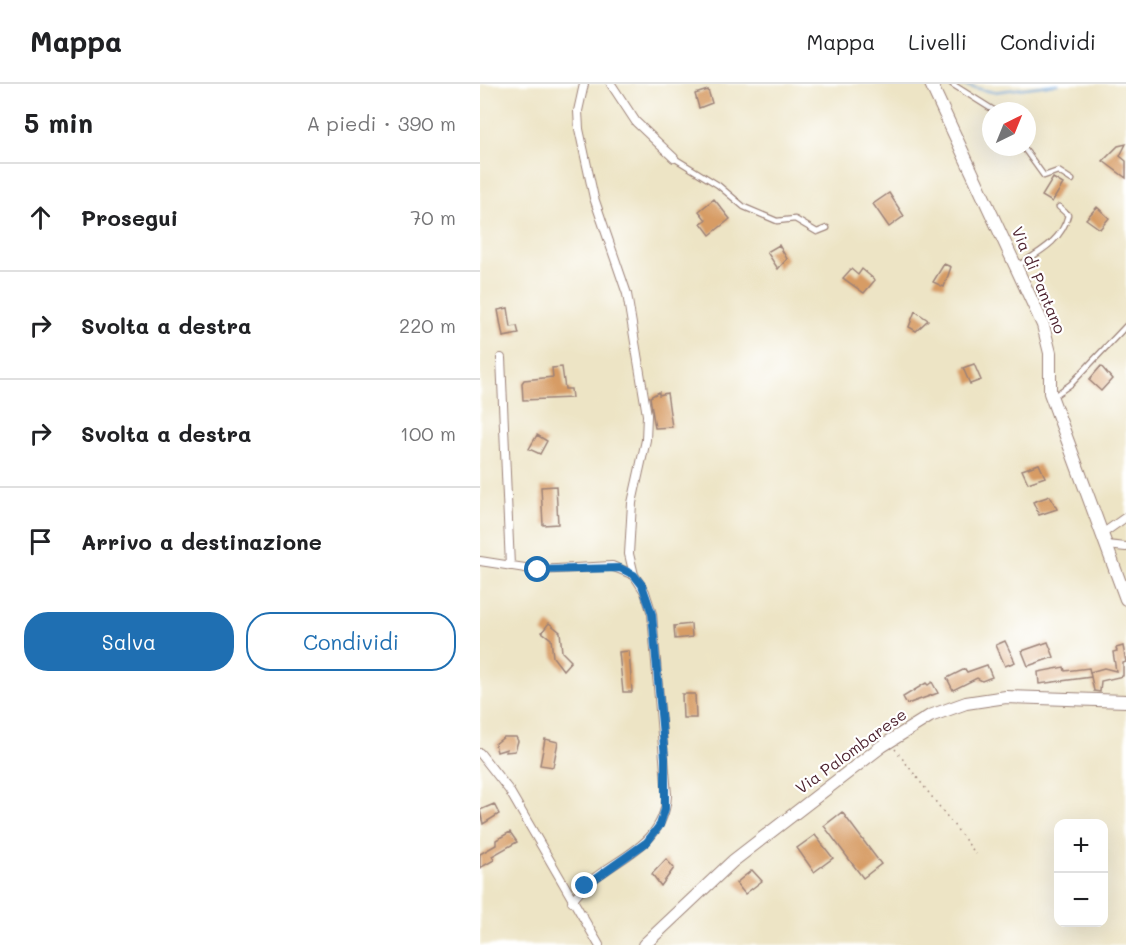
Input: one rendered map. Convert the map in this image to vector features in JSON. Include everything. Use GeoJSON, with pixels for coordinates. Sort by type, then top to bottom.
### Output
{"type":"FeatureCollection","features":[{"type":"Feature","properties":{"kind":"main road","name":"Via di Pantano"},"geometry":{"type":"LineString","coordinates":[[932,84],[1047,335],[1052,398],[1126,599]]}},
{"type":"Feature","properties":{"kind":"main road","name":"Via Palombarese"},"geometry":{"type":"LineString","coordinates":[[644,945],[721,871],[889,741],[936,714],[984,699],[1027,696],[1126,701]]}},
{"type":"Feature","properties":{"kind":"street"},"geometry":{"type":"LineString","coordinates":[[572,902],[585,886],[626,859],[650,839],[660,825],[666,805],[664,748],[652,614],[645,592],[634,575],[629,554],[631,508],[648,420],[627,294],[598,209],[579,129],[578,111],[584,84]]}},
{"type":"Feature","properties":{"kind":"street"},"geometry":{"type":"LineString","coordinates":[[611,84],[640,126],[674,158]]}},
{"type":"Feature","properties":{"kind":"street"},"geometry":{"type":"LineString","coordinates":[[501,358],[510,566]]}},
{"type":"Feature","properties":{"kind":"street"},"geometry":{"type":"LineString","coordinates":[[1126,517],[1105,539],[1126,547]]}},
{"type":"Feature","properties":{"kind":"street"},"geometry":{"type":"LineString","coordinates":[[480,561],[538,570],[612,566],[634,575]]}},
{"type":"Feature","properties":{"kind":"street"},"geometry":{"type":"LineString","coordinates":[[480,753],[509,790],[599,945]]}},
{"type":"Feature","properties":{"kind":"lane"},"geometry":{"type":"LineString","coordinates":[[952,84],[982,103]]}},
{"type":"Feature","properties":{"kind":"lane"},"geometry":{"type":"LineString","coordinates":[[1030,156],[1044,176],[1058,171],[1072,180]]}},
{"type":"Feature","properties":{"kind":"lane"},"geometry":{"type":"LineString","coordinates":[[674,158],[718,185],[750,210],[777,221],[795,219],[814,231],[827,228]]}},
{"type":"Feature","properties":{"kind":"lane"},"geometry":{"type":"LineString","coordinates":[[1017,266],[1048,246],[1061,232],[1068,215],[1059,207]]}},
{"type":"Feature","properties":{"kind":"lane"},"geometry":{"type":"LineString","coordinates":[[1052,398],[1071,384],[1126,326]]}},
{"type":"Feature","properties":{"kind":"path"},"geometry":{"type":"LineString","coordinates":[[889,741],[976,854]]}},
{"type":"Feature","properties":{"kind":"building"},"geometry":{"type":"Polygon","coordinates":[[[708,90],[712,103],[699,108],[695,94],[708,90]]]}},
{"type":"Feature","properties":{"kind":"building"},"geometry":{"type":"Polygon","coordinates":[[[1126,144],[1120,156],[1126,161],[1126,178],[1103,161],[1118,146],[1126,144]]]}},
{"type":"Feature","properties":{"kind":"building"},"geometry":{"type":"Polygon","coordinates":[[[1053,178],[1063,184],[1052,202],[1042,196],[1053,178]]]}},
{"type":"Feature","properties":{"kind":"building"},"geometry":{"type":"Polygon","coordinates":[[[889,193],[904,216],[889,227],[873,204],[889,193]]]}},
{"type":"Feature","properties":{"kind":"building"},"geometry":{"type":"Polygon","coordinates":[[[714,199],[730,219],[710,235],[701,223],[706,220],[699,211],[714,199]]]}},
{"type":"Feature","properties":{"kind":"building"},"geometry":{"type":"Polygon","coordinates":[[[1097,207],[1109,218],[1100,229],[1086,219],[1097,207]]]}},
{"type":"Feature","properties":{"kind":"building"},"geometry":{"type":"Polygon","coordinates":[[[779,245],[787,259],[778,269],[767,252],[779,245]]]}},
{"type":"Feature","properties":{"kind":"building"},"geometry":{"type":"Polygon","coordinates":[[[944,264],[951,267],[944,287],[933,282],[944,264]]]}},
{"type":"Feature","properties":{"kind":"building"},"geometry":{"type":"Polygon","coordinates":[[[851,269],[858,275],[862,269],[875,280],[864,293],[843,278],[851,269]]]}},
{"type":"Feature","properties":{"kind":"building"},"geometry":{"type":"Polygon","coordinates":[[[508,308],[511,327],[517,326],[519,334],[503,337],[498,310],[508,308]]]}},
{"type":"Feature","properties":{"kind":"building"},"geometry":{"type":"Polygon","coordinates":[[[915,311],[928,320],[916,331],[909,327],[915,311]]]}},
{"type":"Feature","properties":{"kind":"building"},"geometry":{"type":"Polygon","coordinates":[[[974,364],[981,380],[970,384],[963,368],[974,364]]]}},
{"type":"Feature","properties":{"kind":"building"},"geometry":{"type":"Polygon","coordinates":[[[1101,366],[1112,379],[1101,391],[1089,380],[1101,366]]]}},
{"type":"Feature","properties":{"kind":"building"},"geometry":{"type":"Polygon","coordinates":[[[562,367],[565,389],[571,389],[572,398],[523,400],[522,383],[524,380],[553,377],[552,368],[562,367]]]}},
{"type":"Feature","properties":{"kind":"building"},"geometry":{"type":"Polygon","coordinates":[[[659,392],[659,395],[667,393],[672,427],[655,428],[650,397],[659,392]]]}},
{"type":"Feature","properties":{"kind":"building"},"geometry":{"type":"Polygon","coordinates":[[[537,435],[547,441],[540,454],[529,449],[537,435]]]}},
{"type":"Feature","properties":{"kind":"building"},"geometry":{"type":"Polygon","coordinates":[[[1039,464],[1045,477],[1028,483],[1022,470],[1039,464]]]}},
{"type":"Feature","properties":{"kind":"building"},"geometry":{"type":"Polygon","coordinates":[[[556,486],[558,524],[543,525],[541,487],[556,486]]]}},
{"type":"Feature","properties":{"kind":"building"},"geometry":{"type":"Polygon","coordinates":[[[1050,496],[1057,509],[1039,515],[1033,502],[1050,496]]]}},
{"type":"Feature","properties":{"kind":"building"},"geometry":{"type":"Polygon","coordinates":[[[549,623],[560,632],[562,652],[571,661],[563,670],[553,657],[551,639],[542,632],[549,623]]]}},
{"type":"Feature","properties":{"kind":"building"},"geometry":{"type":"Polygon","coordinates":[[[691,624],[692,637],[675,639],[674,626],[691,624]]]}},
{"type":"Feature","properties":{"kind":"building"},"geometry":{"type":"Polygon","coordinates":[[[1005,641],[1015,662],[1005,666],[996,645],[1005,641]]]}},
{"type":"Feature","properties":{"kind":"building"},"geometry":{"type":"Polygon","coordinates":[[[1048,642],[1054,657],[1028,666],[1022,651],[1048,642]]]}},
{"type":"Feature","properties":{"kind":"building"},"geometry":{"type":"Polygon","coordinates":[[[1123,646],[1126,662],[1123,663],[1123,676],[1101,681],[1100,692],[1094,691],[1090,672],[1104,668],[1116,671],[1113,652],[1117,651],[1116,648],[1123,646]]]}},
{"type":"Feature","properties":{"kind":"building"},"geometry":{"type":"Polygon","coordinates":[[[629,651],[632,692],[623,692],[619,652],[629,651]]]}},
{"type":"Feature","properties":{"kind":"building"},"geometry":{"type":"Polygon","coordinates":[[[987,665],[992,677],[982,681],[977,678],[953,690],[947,678],[965,669],[967,672],[987,665]]]}},
{"type":"Feature","properties":{"kind":"building"},"geometry":{"type":"Polygon","coordinates":[[[1064,667],[1065,671],[1089,668],[1091,677],[1039,684],[1038,672],[1064,667]]]}},
{"type":"Feature","properties":{"kind":"building"},"geometry":{"type":"Polygon","coordinates":[[[932,682],[938,693],[907,704],[903,697],[926,683],[928,685],[932,682]]]}},
{"type":"Feature","properties":{"kind":"building"},"geometry":{"type":"Polygon","coordinates":[[[682,694],[695,694],[696,718],[683,718],[682,694]]]}},
{"type":"Feature","properties":{"kind":"building"},"geometry":{"type":"Polygon","coordinates":[[[504,737],[516,737],[518,741],[515,751],[506,752],[507,749],[497,752],[495,744],[504,737]]]}},
{"type":"Feature","properties":{"kind":"building"},"geometry":{"type":"Polygon","coordinates":[[[545,739],[558,742],[553,767],[540,765],[545,739]]]}},
{"type":"Feature","properties":{"kind":"building"},"geometry":{"type":"Polygon","coordinates":[[[494,804],[499,814],[483,824],[480,810],[494,804]]]}},
{"type":"Feature","properties":{"kind":"building"},"geometry":{"type":"Polygon","coordinates":[[[842,812],[881,864],[863,878],[824,826],[842,812]]]}},
{"type":"Feature","properties":{"kind":"building"},"geometry":{"type":"Polygon","coordinates":[[[510,832],[517,842],[492,856],[494,860],[480,868],[480,854],[496,845],[496,840],[510,832]]]}},
{"type":"Feature","properties":{"kind":"building"},"geometry":{"type":"Polygon","coordinates":[[[815,835],[833,858],[814,872],[797,848],[815,835]]]}},
{"type":"Feature","properties":{"kind":"building"},"geometry":{"type":"Polygon","coordinates":[[[666,859],[674,868],[661,886],[652,874],[666,859]]]}},
{"type":"Feature","properties":{"kind":"building"},"geometry":{"type":"Polygon","coordinates":[[[752,870],[762,881],[745,894],[736,883],[752,870]]]}},
{"type":"Feature","properties":{"kind":"waterway"},"geometry":{"type":"LineString","coordinates":[[945,84],[952,85]]}},
{"type":"Feature","properties":{"kind":"waterway"},"geometry":{"type":"LineString","coordinates":[[962,85],[993,92],[1058,84]]}},
{"type":"Feature","properties":{"kind":"route"},"geometry":{"type":"LineString","coordinates":[[538,570],[609,566],[620,568],[634,575],[642,585],[652,614],[665,758],[667,790],[665,809],[660,825],[647,842],[585,886]]}}]}
